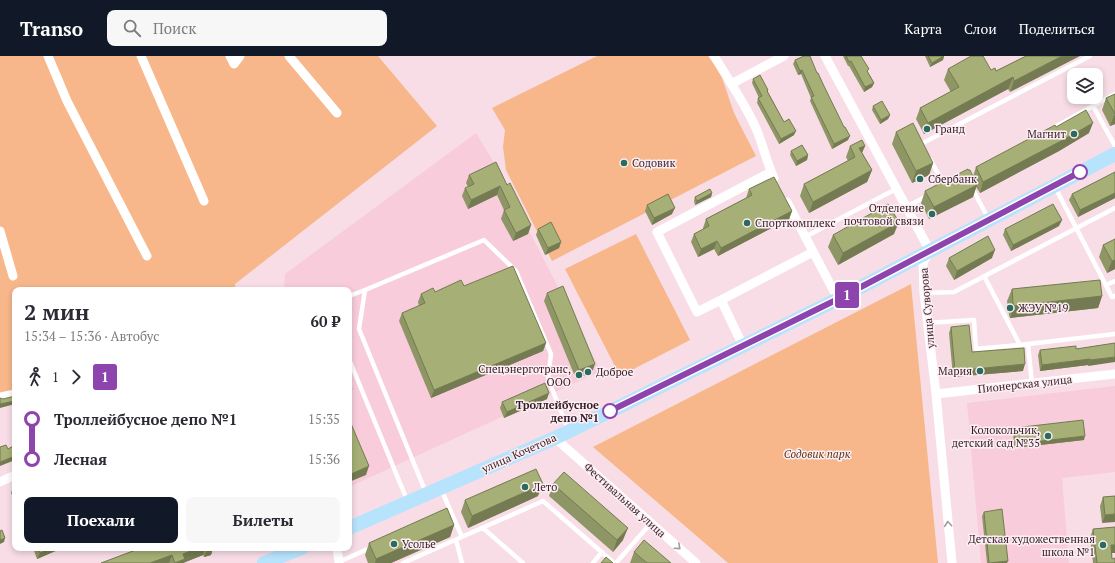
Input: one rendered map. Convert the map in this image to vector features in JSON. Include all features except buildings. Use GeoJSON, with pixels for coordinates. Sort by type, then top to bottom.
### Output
{"type":"FeatureCollection","features":[{"type":"Feature","properties":{"kind":"main road","name":"улица Кочетова"},"geometry":{"type":"LineString","coordinates":[[352,527],[555,438],[921,258],[989,220],[1115,154]]}},
{"type":"Feature","properties":{"kind":"main road"},"geometry":{"type":"LineString","coordinates":[[264,563],[294,551]]}},
{"type":"Feature","properties":{"kind":"street"},"geometry":{"type":"LineString","coordinates":[[48,56],[67,102],[147,256]]}},
{"type":"Feature","properties":{"kind":"street"},"geometry":{"type":"LineString","coordinates":[[141,56],[204,201]]}},
{"type":"Feature","properties":{"kind":"street"},"geometry":{"type":"LineString","coordinates":[[230,56],[234,64],[240,56]]}},
{"type":"Feature","properties":{"kind":"street"},"geometry":{"type":"LineString","coordinates":[[289,56],[337,113]]}},
{"type":"Feature","properties":{"kind":"street"},"geometry":{"type":"LineString","coordinates":[[714,56],[752,120],[760,138],[768,166],[838,299]]}},
{"type":"Feature","properties":{"kind":"street"},"geometry":{"type":"LineString","coordinates":[[731,84],[784,56]]}},
{"type":"Feature","properties":{"kind":"street","name":"улица Суворова"},"geometry":{"type":"LineString","coordinates":[[825,56],[906,207],[921,258],[952,563]]}},
{"type":"Feature","properties":{"kind":"street"},"geometry":{"type":"LineString","coordinates":[[771,172],[657,232],[697,312],[813,252]]}},
{"type":"Feature","properties":{"kind":"street"},"geometry":{"type":"LineString","coordinates":[[0,231],[13,276]]}},
{"type":"Feature","properties":{"kind":"street"},"geometry":{"type":"LineString","coordinates":[[721,300],[743,346]]}},
{"type":"Feature","properties":{"kind":"street","name":"Пионерская улица"},"geometry":{"type":"LineString","coordinates":[[936,394],[1115,374]]}},
{"type":"Feature","properties":{"kind":"street"},"geometry":{"type":"LineString","coordinates":[[0,397],[12,395]]}},
{"type":"Feature","properties":{"kind":"street","name":"Фестивальная улица"},"geometry":{"type":"LineString","coordinates":[[555,438],[696,563]]}},
{"type":"Feature","properties":{"kind":"street"},"geometry":{"type":"LineString","coordinates":[[0,482],[12,476]]}},
{"type":"Feature","properties":{"kind":"street"},"geometry":{"type":"LineString","coordinates":[[338,551],[339,562]]}},
{"type":"Feature","properties":{"kind":"lane"},"geometry":{"type":"LineString","coordinates":[[925,150],[922,144],[1090,56]]}},
{"type":"Feature","properties":{"kind":"lane"},"geometry":{"type":"LineString","coordinates":[[1046,131],[1115,94]]}},
{"type":"Feature","properties":{"kind":"lane"},"geometry":{"type":"LineString","coordinates":[[1093,106],[1115,146]]}},
{"type":"Feature","properties":{"kind":"lane"},"geometry":{"type":"LineString","coordinates":[[928,156],[945,186]]}},
{"type":"Feature","properties":{"kind":"lane"},"geometry":{"type":"LineString","coordinates":[[969,181],[989,220]]}},
{"type":"Feature","properties":{"kind":"lane"},"geometry":{"type":"LineString","coordinates":[[938,189],[952,182]]}},
{"type":"Feature","properties":{"kind":"lane"},"geometry":{"type":"LineString","coordinates":[[1055,185],[1112,297],[1115,296]]}},
{"type":"Feature","properties":{"kind":"lane"},"geometry":{"type":"LineString","coordinates":[[805,237],[896,189]]}},
{"type":"Feature","properties":{"kind":"lane"},"geometry":{"type":"LineString","coordinates":[[906,207],[932,193]]}},
{"type":"Feature","properties":{"kind":"lane"},"geometry":{"type":"LineString","coordinates":[[924,293],[954,292],[1115,208]]}},
{"type":"Feature","properties":{"kind":"lane"},"geometry":{"type":"LineString","coordinates":[[352,295],[484,240],[516,271],[552,354],[548,379],[569,431]]}},
{"type":"Feature","properties":{"kind":"lane"},"geometry":{"type":"LineString","coordinates":[[984,276],[1020,345]]}},
{"type":"Feature","properties":{"kind":"lane"},"geometry":{"type":"LineString","coordinates":[[1106,285],[1115,281]]}},
{"type":"Feature","properties":{"kind":"lane"},"geometry":{"type":"LineString","coordinates":[[365,290],[359,329],[427,494]]}},
{"type":"Feature","properties":{"kind":"lane"},"geometry":{"type":"LineString","coordinates":[[927,323],[974,320],[976,349],[1115,334]]}},
{"type":"Feature","properties":{"kind":"lane"},"geometry":{"type":"LineString","coordinates":[[1028,344],[1032,384]]}},
{"type":"Feature","properties":{"kind":"lane"},"geometry":{"type":"LineString","coordinates":[[352,366],[408,502]]}},
{"type":"Feature","properties":{"kind":"lane"},"geometry":{"type":"LineString","coordinates":[[441,488],[462,537]]}},
{"type":"Feature","properties":{"kind":"lane"},"geometry":{"type":"LineString","coordinates":[[403,563],[543,501],[615,563],[651,523]]}},
{"type":"Feature","properties":{"kind":"lane"},"geometry":{"type":"LineString","coordinates":[[444,515],[451,512]]}},
{"type":"Feature","properties":{"kind":"lane"},"geometry":{"type":"LineString","coordinates":[[483,528],[523,563]]}},
{"type":"Feature","properties":{"kind":"lane"},"geometry":{"type":"LineString","coordinates":[[456,540],[462,563]]}},
{"type":"Feature","properties":{"kind":"lane"},"geometry":{"type":"LineString","coordinates":[[339,562],[374,546]]}},
{"type":"Feature","properties":{"kind":"lane"},"geometry":{"type":"LineString","coordinates":[[593,563],[602,552]]}},
{"type":"Feature","properties":{"kind":"shaded area","name":"Троллейбусное депо №1"},"geometry":{"type":"Polygon","coordinates":[[[476,133],[496,166],[601,371],[352,486],[352,287],[284,287],[285,274],[476,133]]]}},
{"type":"Feature","properties":{"kind":"shaded area"},"geometry":{"type":"Polygon","coordinates":[[[1115,386],[1115,472],[1062,478],[1069,563],[981,563],[967,403],[1115,386]]]}},
{"type":"Feature","properties":{"kind":"green space"},"geometry":{"type":"Polygon","coordinates":[[[0,56],[378,56],[437,126],[235,284],[236,287],[12,287],[12,398],[0,398],[0,56]]]}},
{"type":"Feature","properties":{"kind":"green space","name":"Содовик"},"geometry":{"type":"Polygon","coordinates":[[[597,56],[708,56],[720,72],[734,113],[756,156],[552,261],[506,170],[503,147],[505,130],[492,108],[597,56]]]}},
{"type":"Feature","properties":{"kind":"green space"},"geometry":{"type":"Polygon","coordinates":[[[636,234],[690,340],[620,376],[565,269],[636,234]]]}},
{"type":"Feature","properties":{"kind":"green space","name":"Содовик парк"},"geometry":{"type":"Polygon","coordinates":[[[911,284],[938,563],[728,563],[593,447],[911,284]]]}},
{"type":"Feature","properties":{"kind":"bus line","name":"1"},"geometry":{"type":"LineString","coordinates":[[610,411],[838,299],[1080,172]]}},
{"type":"Feature","properties":{"kind":"place","name":"Гранд"},"geometry":{"type":"Point","coordinates":[927,129]}},
{"type":"Feature","properties":{"kind":"place","name":"Магнит"},"geometry":{"type":"Point","coordinates":[1074,134]}},
{"type":"Feature","properties":{"kind":"place","name":"Содовик"},"geometry":{"type":"Point","coordinates":[624,163]}},
{"type":"Feature","properties":{"kind":"place","name":"Сбербанк"},"geometry":{"type":"Point","coordinates":[920,179]}},
{"type":"Feature","properties":{"kind":"place","name":"Отделение почтовой связи"},"geometry":{"type":"Point","coordinates":[932,214]}},
{"type":"Feature","properties":{"kind":"place","name":"Спорткомплекс"},"geometry":{"type":"Point","coordinates":[747,223]}},
{"type":"Feature","properties":{"kind":"place","name":"ЖЭУ №19"},"geometry":{"type":"Point","coordinates":[1010,308]}},
{"type":"Feature","properties":{"kind":"place","name":"Мария"},"geometry":{"type":"Point","coordinates":[980,371]}},
{"type":"Feature","properties":{"kind":"place","name":"Доброе"},"geometry":{"type":"Point","coordinates":[588,372]}},
{"type":"Feature","properties":{"kind":"place","name":"Спецэнерготранс, ООО"},"geometry":{"type":"Point","coordinates":[579,375]}},
{"type":"Feature","properties":{"kind":"place","name":"Троллейбусное депо №1"},"geometry":{"type":"Point","coordinates":[610,411]}},
{"type":"Feature","properties":{"kind":"place","name":"Колокольчик, детский сад №35"},"geometry":{"type":"Point","coordinates":[1048,436]}},
{"type":"Feature","properties":{"kind":"place","name":"Лето"},"geometry":{"type":"Point","coordinates":[525,487]}},
{"type":"Feature","properties":{"kind":"place","name":"Усолье"},"geometry":{"type":"Point","coordinates":[394,544]}},
{"type":"Feature","properties":{"kind":"place","name":"Детская художественная школа №1"},"geometry":{"type":"Point","coordinates":[1103,545]}}]}
